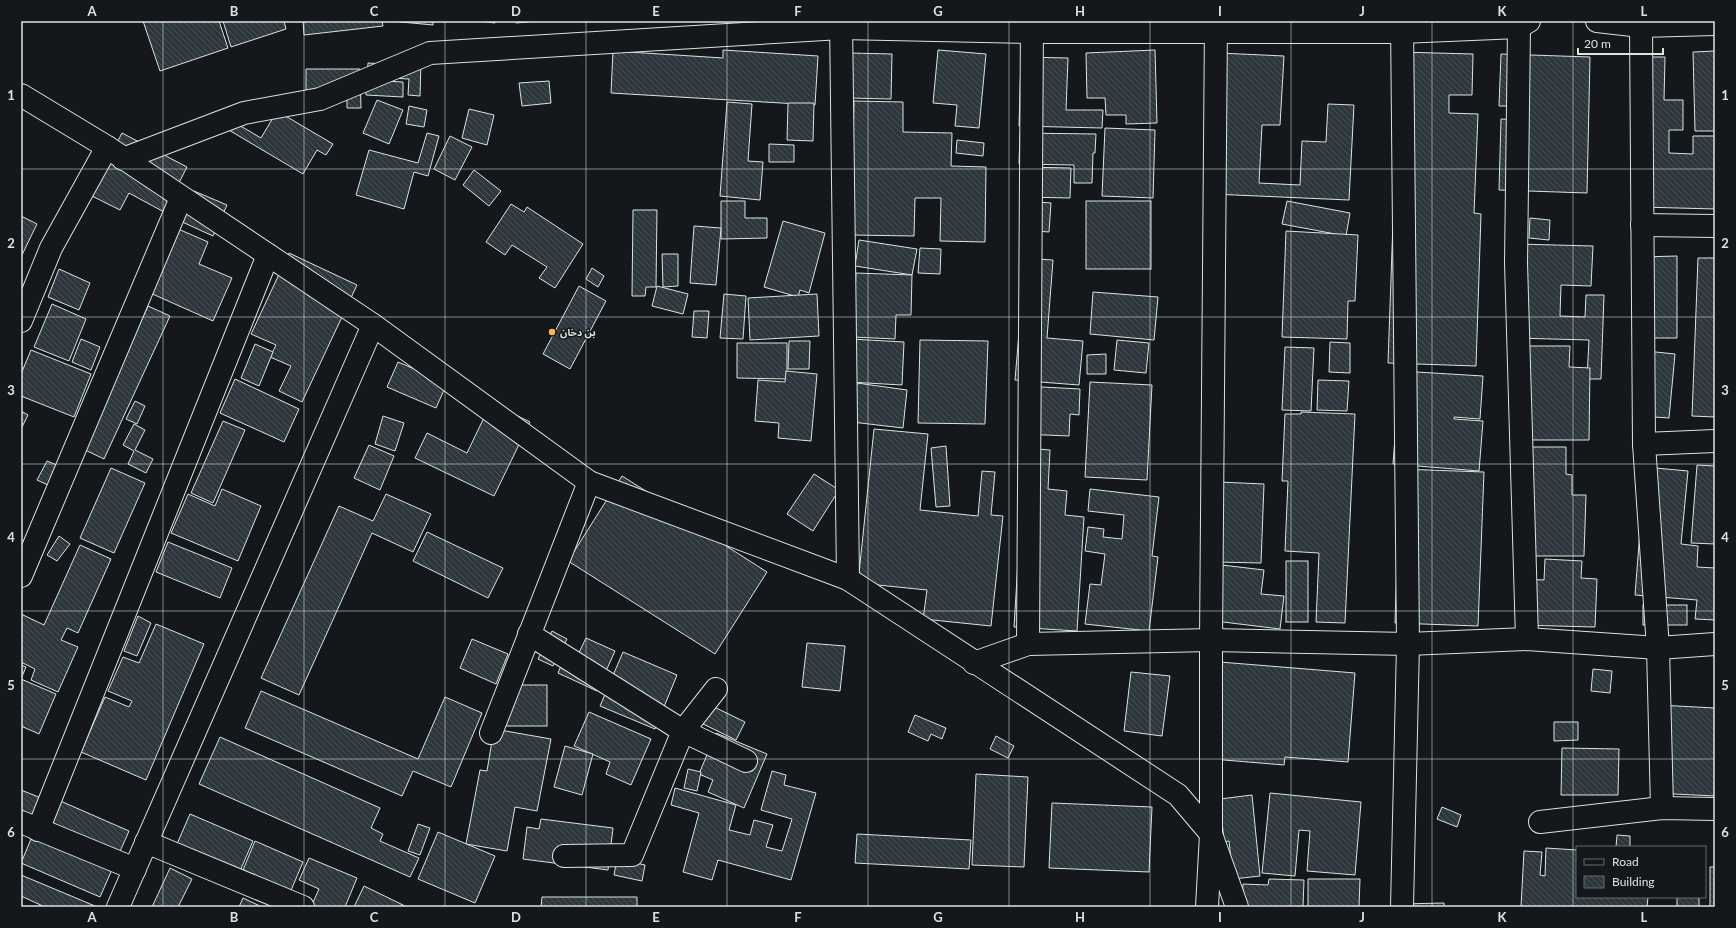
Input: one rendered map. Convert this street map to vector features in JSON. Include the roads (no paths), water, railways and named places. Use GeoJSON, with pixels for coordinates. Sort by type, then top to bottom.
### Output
{"type":"FeatureCollection","features":[{"type":"Feature","properties":{"kind":"street"},"geometry":{"type":"LineString","coordinates":[[1597,21],[1641,26],[1715,24]]}},
{"type":"Feature","properties":{"kind":"street"},"geometry":{"type":"LineString","coordinates":[[21,321],[50,248],[115,153],[244,113],[320,99],[430,53],[841,25],[1401,26],[1524,24],[1516,263],[1527,639]]}},
{"type":"Feature","properties":{"kind":"street"},"geometry":{"type":"LineString","coordinates":[[841,25],[848,579]]}},
{"type":"Feature","properties":{"kind":"street"},"geometry":{"type":"LineString","coordinates":[[1028,644],[1032,26]]}},
{"type":"Feature","properties":{"kind":"street"},"geometry":{"type":"LineString","coordinates":[[1207,907],[1211,834],[1210,640],[1216,26]]}},
{"type":"Feature","properties":{"kind":"street"},"geometry":{"type":"LineString","coordinates":[[1401,26],[1408,644],[1402,907]]}},
{"type":"Feature","properties":{"kind":"street"},"geometry":{"type":"LineString","coordinates":[[1641,26],[1644,444],[1658,648],[1662,808]]}},
{"type":"Feature","properties":{"kind":"street"},"geometry":{"type":"LineString","coordinates":[[21,95],[115,153],[372,325],[589,482],[848,579],[974,663],[1178,795],[1211,834],[1237,907]]}},
{"type":"Feature","properties":{"kind":"street"},"geometry":{"type":"LineString","coordinates":[[21,576],[181,198]]}},
{"type":"Feature","properties":{"kind":"street"},"geometry":{"type":"LineString","coordinates":[[1642,225],[1715,226]]}},
{"type":"Feature","properties":{"kind":"street"},"geometry":{"type":"LineString","coordinates":[[135,869],[30,826],[268,255]]}},
{"type":"Feature","properties":{"kind":"street"},"geometry":{"type":"LineString","coordinates":[[118,907],[372,325]]}},
{"type":"Feature","properties":{"kind":"street"},"geometry":{"type":"LineString","coordinates":[[1644,444],[1715,442]]}},
{"type":"Feature","properties":{"kind":"street"},"geometry":{"type":"LineString","coordinates":[[491,733],[589,482]]}},
{"type":"Feature","properties":{"kind":"street"},"geometry":{"type":"LineString","coordinates":[[529,634],[683,731],[746,761]]}},
{"type":"Feature","properties":{"kind":"street"},"geometry":{"type":"LineString","coordinates":[[974,663],[1028,644],[1210,640],[1408,644],[1527,639],[1658,648],[1715,644]]}},
{"type":"Feature","properties":{"kind":"street"},"geometry":{"type":"LineString","coordinates":[[564,856],[632,855],[683,731],[716,689]]}},
{"type":"Feature","properties":{"kind":"street"},"geometry":{"type":"LineString","coordinates":[[1540,822],[1662,808],[1715,809]]}},
{"type":"Feature","properties":{"kind":"street"},"geometry":{"type":"LineString","coordinates":[[146,842],[303,907]]}},
{"type":"Feature","properties":{"kind":"place","name":"بن دخان"},"geometry":{"type":"Point","coordinates":[552,332]}}]}
